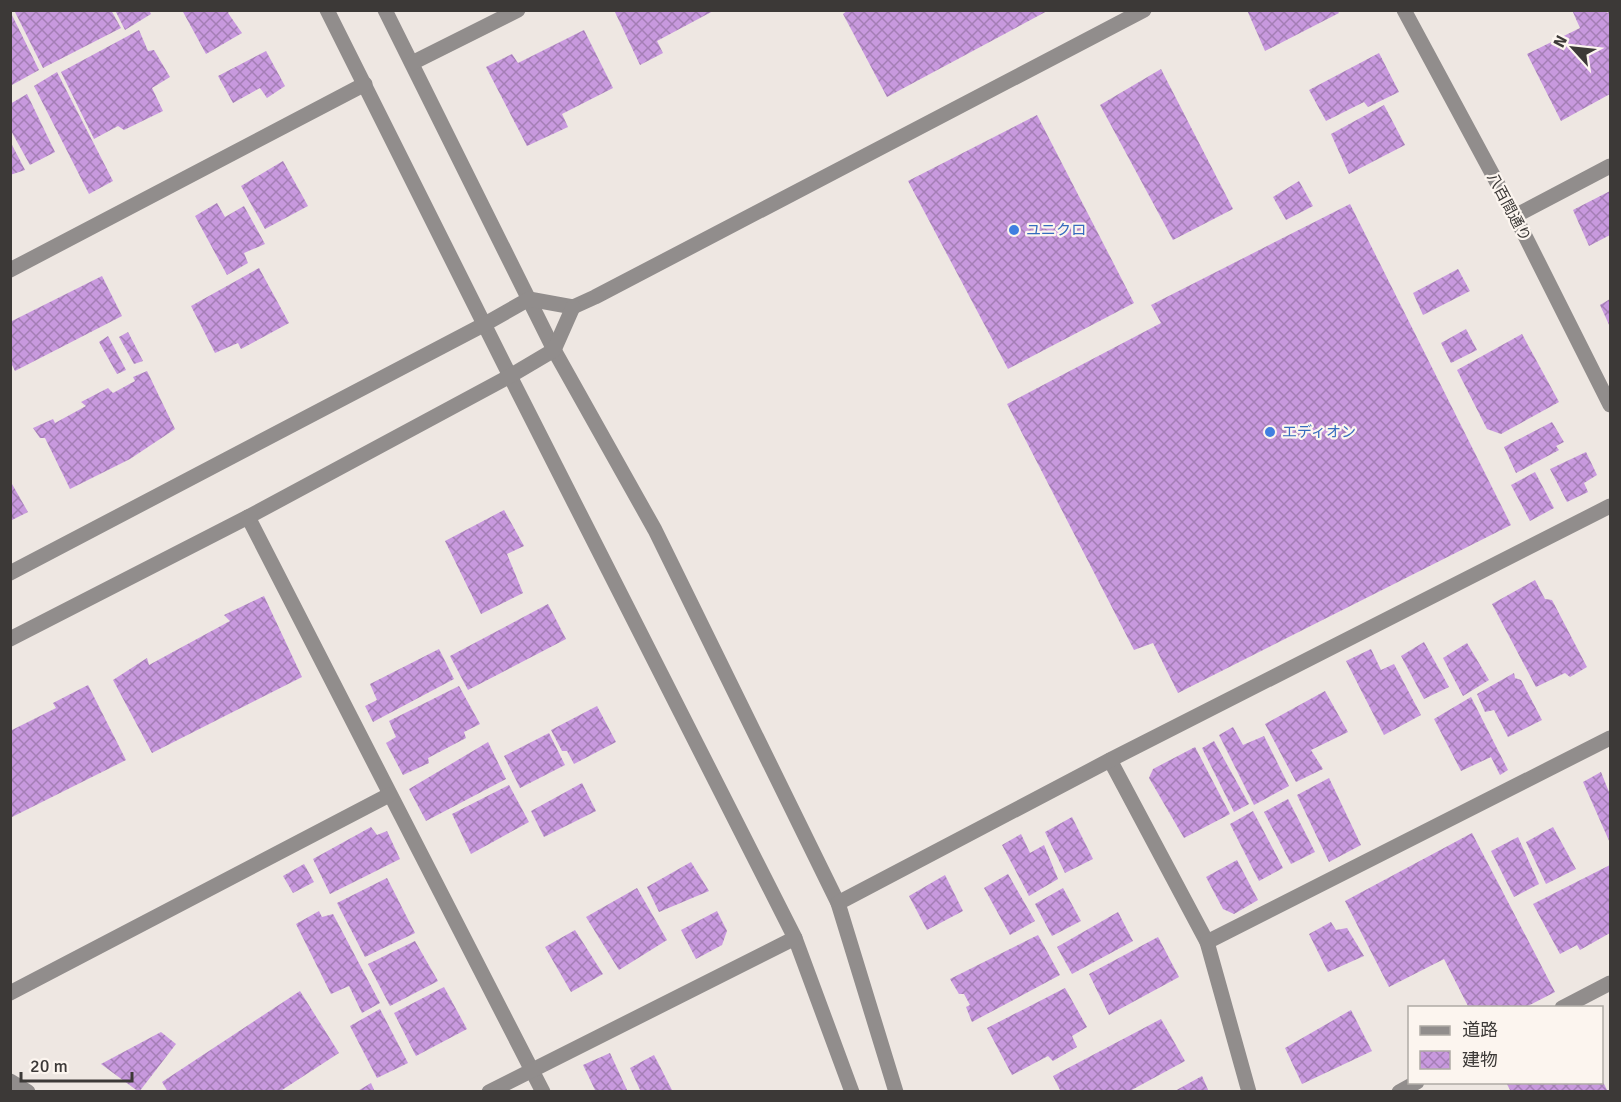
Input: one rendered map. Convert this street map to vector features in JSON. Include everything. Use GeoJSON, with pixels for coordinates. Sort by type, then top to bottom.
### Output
{"type":"FeatureCollection","features":[{"type":"Feature","properties":{"kind":"street"},"geometry":{"type":"LineString","coordinates":[[327,10],[795,938],[852,1092]]}},
{"type":"Feature","properties":{"kind":"street"},"geometry":{"type":"LineString","coordinates":[[385,10],[555,350],[655,530],[838,903],[897,1092]]}},
{"type":"Feature","properties":{"kind":"street"},"geometry":{"type":"LineString","coordinates":[[412,63],[518,10]]}},
{"type":"Feature","properties":{"kind":"street"},"geometry":{"type":"LineString","coordinates":[[10,573],[529,299],[573,307],[595,297],[1144,10]]}},
{"type":"Feature","properties":{"kind":"street","name":"八百間通り"},"geometry":{"type":"LineString","coordinates":[[1404,10],[1515,216],[1611,405]]}},
{"type":"Feature","properties":{"kind":"street"},"geometry":{"type":"LineString","coordinates":[[10,270],[365,84]]}},
{"type":"Feature","properties":{"kind":"street"},"geometry":{"type":"LineString","coordinates":[[1515,216],[1611,166]]}},
{"type":"Feature","properties":{"kind":"street"},"geometry":{"type":"LineString","coordinates":[[10,639],[248,517],[555,350],[573,307]]}},
{"type":"Feature","properties":{"kind":"street"},"geometry":{"type":"LineString","coordinates":[[838,903],[1110,760],[1611,506]]}},
{"type":"Feature","properties":{"kind":"street"},"geometry":{"type":"LineString","coordinates":[[248,517],[543,1092]]}},
{"type":"Feature","properties":{"kind":"street"},"geometry":{"type":"LineString","coordinates":[[1206,942],[1611,738]]}},
{"type":"Feature","properties":{"kind":"street"},"geometry":{"type":"LineString","coordinates":[[1110,760],[1206,942],[1249,1092]]}},
{"type":"Feature","properties":{"kind":"street"},"geometry":{"type":"LineString","coordinates":[[10,993],[389,795]]}},
{"type":"Feature","properties":{"kind":"street"},"geometry":{"type":"LineString","coordinates":[[489,1092],[532,1068],[795,938]]}},
{"type":"Feature","properties":{"kind":"street"},"geometry":{"type":"LineString","coordinates":[[1566,1006],[1611,983]]}},
{"type":"Feature","properties":{"kind":"street"},"geometry":{"type":"LineString","coordinates":[[10,1081],[28,1092]]}},
{"type":"Feature","properties":{"kind":"street"},"geometry":{"type":"LineString","coordinates":[[1399,1092],[1415,1084]]}},
{"type":"Feature","properties":{"kind":"building"},"geometry":{"type":"Polygon","coordinates":[[[14,10],[111,10],[121,28],[43,68],[14,10]]]}},
{"type":"Feature","properties":{"kind":"building"},"geometry":{"type":"Polygon","coordinates":[[[115,10],[149,10],[151,14],[125,30],[115,10]]]}},
{"type":"Feature","properties":{"kind":"building"},"geometry":{"type":"Polygon","coordinates":[[[182,10],[230,10],[228,13],[242,33],[206,54],[182,10]]]}},
{"type":"Feature","properties":{"kind":"building"},"geometry":{"type":"Polygon","coordinates":[[[614,10],[715,10],[657,41],[663,53],[640,65],[614,10]]]}},
{"type":"Feature","properties":{"kind":"building"},"geometry":{"type":"Polygon","coordinates":[[[848,10],[1049,10],[887,97],[843,14],[848,10]]]}},
{"type":"Feature","properties":{"kind":"building"},"geometry":{"type":"Polygon","coordinates":[[[1247,10],[1337,10],[1339,13],[1265,51],[1247,10]]]}},
{"type":"Feature","properties":{"kind":"building"},"geometry":{"type":"Polygon","coordinates":[[[1572,10],[1605,10],[1607,13],[1610,11],[1610,94],[1561,121],[1527,54],[1580,28],[1572,10]]]}},
{"type":"Feature","properties":{"kind":"building"},"geometry":{"type":"Polygon","coordinates":[[[10,11],[39,70],[10,86],[10,11]]]}},
{"type":"Feature","properties":{"kind":"building"},"geometry":{"type":"Polygon","coordinates":[[[139,30],[148,51],[154,50],[170,77],[152,88],[163,111],[124,130],[118,126],[94,139],[61,72],[139,30]]]}},
{"type":"Feature","properties":{"kind":"building"},"geometry":{"type":"Polygon","coordinates":[[[584,30],[613,88],[562,114],[568,127],[527,146],[486,67],[512,54],[518,63],[584,30]]]}},
{"type":"Feature","properties":{"kind":"building"},"geometry":{"type":"Polygon","coordinates":[[[266,51],[285,86],[267,98],[260,88],[233,103],[218,76],[266,51]]]}},
{"type":"Feature","properties":{"kind":"building"},"geometry":{"type":"Polygon","coordinates":[[[1379,53],[1399,92],[1368,107],[1364,102],[1326,121],[1309,90],[1379,53]]]}},
{"type":"Feature","properties":{"kind":"building"},"geometry":{"type":"Polygon","coordinates":[[[1161,69],[1233,209],[1173,240],[1100,105],[1161,69]]]}},
{"type":"Feature","properties":{"kind":"building"},"geometry":{"type":"Polygon","coordinates":[[[57,72],[113,181],[89,194],[34,86],[57,72]]]}},
{"type":"Feature","properties":{"kind":"building"},"geometry":{"type":"Polygon","coordinates":[[[27,94],[55,152],[30,165],[10,129],[10,104],[27,94]]]}},
{"type":"Feature","properties":{"kind":"building"},"geometry":{"type":"Polygon","coordinates":[[[1384,105],[1405,145],[1349,174],[1331,134],[1384,105]]]}},
{"type":"Feature","properties":{"kind":"building"},"geometry":{"type":"Polygon","coordinates":[[[1037,115],[1134,303],[1008,369],[908,181],[1037,115]]]}},
{"type":"Feature","properties":{"kind":"building"},"geometry":{"type":"Polygon","coordinates":[[[10,141],[25,170],[10,175],[10,141]]]}},
{"type":"Feature","properties":{"kind":"building"},"geometry":{"type":"Polygon","coordinates":[[[283,161],[308,206],[265,229],[241,186],[283,161]]]}},
{"type":"Feature","properties":{"kind":"building"},"geometry":{"type":"Polygon","coordinates":[[[1299,181],[1313,206],[1286,220],[1273,197],[1299,181]]]}},
{"type":"Feature","properties":{"kind":"building"},"geometry":{"type":"Polygon","coordinates":[[[1610,191],[1610,235],[1589,246],[1573,210],[1610,191]]]}},
{"type":"Feature","properties":{"kind":"building"},"geometry":{"type":"Polygon","coordinates":[[[217,203],[225,217],[244,206],[265,244],[244,253],[248,263],[227,275],[195,216],[217,203]]]}},
{"type":"Feature","properties":{"kind":"building"},"geometry":{"type":"Polygon","coordinates":[[[1350,204],[1511,525],[1178,693],[1153,643],[1134,650],[1007,404],[1161,323],[1151,305],[1350,204]]]}},
{"type":"Feature","properties":{"kind":"building"},"geometry":{"type":"Polygon","coordinates":[[[259,268],[289,323],[241,349],[238,343],[215,353],[191,306],[259,268]]]}},
{"type":"Feature","properties":{"kind":"building"},"geometry":{"type":"Polygon","coordinates":[[[1458,269],[1470,291],[1423,315],[1413,293],[1458,269]]]}},
{"type":"Feature","properties":{"kind":"building"},"geometry":{"type":"Polygon","coordinates":[[[102,276],[122,316],[15,371],[10,361],[10,322],[102,276]]]}},
{"type":"Feature","properties":{"kind":"building"},"geometry":{"type":"Polygon","coordinates":[[[1610,299],[1610,327],[1600,305],[1610,299]]]}},
{"type":"Feature","properties":{"kind":"building"},"geometry":{"type":"Polygon","coordinates":[[[1466,329],[1477,350],[1451,363],[1441,343],[1466,329]]]}},
{"type":"Feature","properties":{"kind":"building"},"geometry":{"type":"Polygon","coordinates":[[[128,332],[143,361],[134,364],[119,337],[128,332]]]}},
{"type":"Feature","properties":{"kind":"building"},"geometry":{"type":"Polygon","coordinates":[[[1522,334],[1559,402],[1501,434],[1487,429],[1457,370],[1522,334]]]}},
{"type":"Feature","properties":{"kind":"building"},"geometry":{"type":"Polygon","coordinates":[[[108,336],[126,370],[117,374],[99,342],[108,336]]]}},
{"type":"Feature","properties":{"kind":"building"},"geometry":{"type":"Polygon","coordinates":[[[147,371],[175,429],[130,459],[70,489],[45,438],[40,438],[33,428],[53,419],[55,423],[86,406],[81,402],[108,388],[113,393],[135,381],[133,377],[147,371]]]}},
{"type":"Feature","properties":{"kind":"building"},"geometry":{"type":"Polygon","coordinates":[[[1552,422],[1564,442],[1556,446],[1559,450],[1516,473],[1504,447],[1552,422]]]}},
{"type":"Feature","properties":{"kind":"building"},"geometry":{"type":"Polygon","coordinates":[[[1586,452],[1597,475],[1584,483],[1588,492],[1567,502],[1550,469],[1586,452]]]}},
{"type":"Feature","properties":{"kind":"building"},"geometry":{"type":"Polygon","coordinates":[[[1535,472],[1554,508],[1530,521],[1511,485],[1535,472]]]}},
{"type":"Feature","properties":{"kind":"building"},"geometry":{"type":"Polygon","coordinates":[[[12,484],[28,512],[10,521],[10,486],[12,484]]]}},
{"type":"Feature","properties":{"kind":"building"},"geometry":{"type":"Polygon","coordinates":[[[504,510],[524,546],[507,554],[523,593],[481,614],[445,541],[504,510]]]}},
{"type":"Feature","properties":{"kind":"building"},"geometry":{"type":"Polygon","coordinates":[[[1535,580],[1545,599],[1552,600],[1587,667],[1570,677],[1565,673],[1536,687],[1492,604],[1535,580]]]}},
{"type":"Feature","properties":{"kind":"building"},"geometry":{"type":"Polygon","coordinates":[[[264,596],[302,677],[152,753],[113,680],[147,658],[149,665],[230,621],[224,615],[264,596]]]}},
{"type":"Feature","properties":{"kind":"building"},"geometry":{"type":"Polygon","coordinates":[[[548,604],[566,639],[468,690],[450,656],[548,604]]]}},
{"type":"Feature","properties":{"kind":"building"},"geometry":{"type":"Polygon","coordinates":[[[1424,642],[1449,687],[1424,699],[1401,656],[1424,642]]]}},
{"type":"Feature","properties":{"kind":"building"},"geometry":{"type":"Polygon","coordinates":[[[1467,643],[1489,680],[1463,696],[1443,658],[1467,643]]]}},
{"type":"Feature","properties":{"kind":"building"},"geometry":{"type":"Polygon","coordinates":[[[439,649],[454,679],[373,722],[365,706],[377,700],[370,684],[439,649]]]}},
{"type":"Feature","properties":{"kind":"building"},"geometry":{"type":"Polygon","coordinates":[[[1371,649],[1381,670],[1394,664],[1421,715],[1384,735],[1346,661],[1371,649]]]}},
{"type":"Feature","properties":{"kind":"building"},"geometry":{"type":"Polygon","coordinates":[[[1514,673],[1515,678],[1521,680],[1542,720],[1508,737],[1494,710],[1485,712],[1477,694],[1514,673]]]}},
{"type":"Feature","properties":{"kind":"building"},"geometry":{"type":"Polygon","coordinates":[[[88,685],[126,760],[10,818],[10,731],[56,708],[53,703],[88,685]]]}},
{"type":"Feature","properties":{"kind":"building"},"geometry":{"type":"Polygon","coordinates":[[[459,686],[480,724],[464,732],[466,738],[428,758],[429,763],[403,775],[386,743],[396,737],[389,721],[459,686]]]}},
{"type":"Feature","properties":{"kind":"building"},"geometry":{"type":"Polygon","coordinates":[[[1325,691],[1348,732],[1311,750],[1323,769],[1296,782],[1265,724],[1325,691]]]}},
{"type":"Feature","properties":{"kind":"building"},"geometry":{"type":"Polygon","coordinates":[[[1471,697],[1508,770],[1500,775],[1491,757],[1461,771],[1434,719],[1471,697]]]}},
{"type":"Feature","properties":{"kind":"building"},"geometry":{"type":"Polygon","coordinates":[[[597,706],[616,742],[574,764],[567,751],[562,751],[551,730],[597,706]]]}},
{"type":"Feature","properties":{"kind":"building"},"geometry":{"type":"Polygon","coordinates":[[[1233,727],[1243,745],[1264,736],[1289,786],[1254,805],[1219,735],[1233,727]]]}},
{"type":"Feature","properties":{"kind":"building"},"geometry":{"type":"Polygon","coordinates":[[[549,733],[565,765],[520,788],[504,756],[549,733]]]}},
{"type":"Feature","properties":{"kind":"building"},"geometry":{"type":"Polygon","coordinates":[[[1214,741],[1249,804],[1234,812],[1202,748],[1214,741]]]}},
{"type":"Feature","properties":{"kind":"building"},"geometry":{"type":"Polygon","coordinates":[[[488,742],[506,779],[426,821],[409,789],[488,742]]]}},
{"type":"Feature","properties":{"kind":"building"},"geometry":{"type":"Polygon","coordinates":[[[1195,747],[1230,814],[1184,838],[1149,778],[1153,769],[1195,747]]]}},
{"type":"Feature","properties":{"kind":"building"},"geometry":{"type":"Polygon","coordinates":[[[1601,772],[1610,791],[1610,843],[1583,782],[1601,772]]]}},
{"type":"Feature","properties":{"kind":"building"},"geometry":{"type":"Polygon","coordinates":[[[1329,778],[1361,845],[1329,862],[1297,795],[1329,778]]]}},
{"type":"Feature","properties":{"kind":"building"},"geometry":{"type":"Polygon","coordinates":[[[582,783],[596,811],[544,837],[531,811],[582,783]]]}},
{"type":"Feature","properties":{"kind":"building"},"geometry":{"type":"Polygon","coordinates":[[[509,785],[529,822],[471,854],[452,814],[509,785]]]}},
{"type":"Feature","properties":{"kind":"building"},"geometry":{"type":"Polygon","coordinates":[[[1288,799],[1315,852],[1291,864],[1264,812],[1288,799]]]}},
{"type":"Feature","properties":{"kind":"building"},"geometry":{"type":"Polygon","coordinates":[[[1253,811],[1283,868],[1259,881],[1230,824],[1253,811]]]}},
{"type":"Feature","properties":{"kind":"building"},"geometry":{"type":"Polygon","coordinates":[[[1072,817],[1093,859],[1065,873],[1045,832],[1072,817]]]}},
{"type":"Feature","properties":{"kind":"building"},"geometry":{"type":"Polygon","coordinates":[[[371,827],[377,835],[387,831],[400,859],[330,894],[313,859],[371,827]]]}},
{"type":"Feature","properties":{"kind":"building"},"geometry":{"type":"Polygon","coordinates":[[[1553,827],[1576,869],[1546,884],[1526,842],[1553,827]]]}},
{"type":"Feature","properties":{"kind":"building"},"geometry":{"type":"Polygon","coordinates":[[[1472,833],[1555,992],[1528,1006],[1468,1006],[1444,959],[1389,987],[1345,901],[1472,833]]]}},
{"type":"Feature","properties":{"kind":"building"},"geometry":{"type":"Polygon","coordinates":[[[1021,834],[1030,853],[1044,845],[1058,879],[1029,896],[1002,845],[1021,834]]]}},
{"type":"Feature","properties":{"kind":"building"},"geometry":{"type":"Polygon","coordinates":[[[1518,837],[1539,884],[1514,897],[1491,851],[1518,837]]]}},
{"type":"Feature","properties":{"kind":"building"},"geometry":{"type":"Polygon","coordinates":[[[1237,860],[1258,900],[1234,914],[1223,909],[1206,877],[1237,860]]]}},
{"type":"Feature","properties":{"kind":"building"},"geometry":{"type":"Polygon","coordinates":[[[691,862],[709,891],[659,912],[647,887],[691,862]]]}},
{"type":"Feature","properties":{"kind":"building"},"geometry":{"type":"Polygon","coordinates":[[[304,864],[314,882],[293,893],[283,876],[304,864]]]}},
{"type":"Feature","properties":{"kind":"building"},"geometry":{"type":"Polygon","coordinates":[[[1610,865],[1610,933],[1580,950],[1577,945],[1560,954],[1533,904],[1610,865]]]}},
{"type":"Feature","properties":{"kind":"building"},"geometry":{"type":"Polygon","coordinates":[[[1008,874],[1035,921],[1010,935],[984,888],[1008,874]]]}},
{"type":"Feature","properties":{"kind":"building"},"geometry":{"type":"Polygon","coordinates":[[[945,875],[963,911],[927,930],[909,896],[945,875]]]}},
{"type":"Feature","properties":{"kind":"building"},"geometry":{"type":"Polygon","coordinates":[[[387,878],[415,933],[365,957],[337,903],[387,878]]]}},
{"type":"Feature","properties":{"kind":"building"},"geometry":{"type":"Polygon","coordinates":[[[637,888],[667,940],[619,970],[586,917],[637,888]]]}},
{"type":"Feature","properties":{"kind":"building"},"geometry":{"type":"Polygon","coordinates":[[[1063,888],[1081,921],[1052,936],[1035,904],[1063,888]]]}},
{"type":"Feature","properties":{"kind":"building"},"geometry":{"type":"Polygon","coordinates":[[[319,911],[322,917],[333,914],[380,1003],[362,1013],[349,986],[331,994],[296,924],[319,911]]]}},
{"type":"Feature","properties":{"kind":"building"},"geometry":{"type":"Polygon","coordinates":[[[717,911],[727,931],[722,945],[696,959],[681,930],[717,911]]]}},
{"type":"Feature","properties":{"kind":"building"},"geometry":{"type":"Polygon","coordinates":[[[1118,912],[1133,941],[1072,974],[1057,947],[1118,912]]]}},
{"type":"Feature","properties":{"kind":"building"},"geometry":{"type":"Polygon","coordinates":[[[1331,922],[1336,930],[1347,928],[1364,956],[1328,972],[1309,934],[1331,922]]]}},
{"type":"Feature","properties":{"kind":"building"},"geometry":{"type":"Polygon","coordinates":[[[575,930],[603,974],[571,992],[545,947],[575,930]]]}},
{"type":"Feature","properties":{"kind":"building"},"geometry":{"type":"Polygon","coordinates":[[[1038,935],[1060,975],[972,1022],[966,1007],[970,1005],[964,994],[959,994],[950,979],[1038,935]]]}},
{"type":"Feature","properties":{"kind":"building"},"geometry":{"type":"Polygon","coordinates":[[[1158,937],[1179,977],[1109,1015],[1089,974],[1158,937]]]}},
{"type":"Feature","properties":{"kind":"building"},"geometry":{"type":"Polygon","coordinates":[[[415,941],[438,981],[390,1006],[368,964],[415,941]]]}},
{"type":"Feature","properties":{"kind":"building"},"geometry":{"type":"Polygon","coordinates":[[[444,987],[467,1029],[416,1056],[394,1013],[444,987]]]}},
{"type":"Feature","properties":{"kind":"building"},"geometry":{"type":"Polygon","coordinates":[[[1065,988],[1087,1027],[1072,1036],[1077,1047],[1053,1061],[1048,1056],[1012,1075],[987,1028],[1065,988]]]}},
{"type":"Feature","properties":{"kind":"building"},"geometry":{"type":"Polygon","coordinates":[[[300,991],[339,1053],[279,1092],[168,1092],[162,1082],[300,991]]]}},
{"type":"Feature","properties":{"kind":"building"},"geometry":{"type":"Polygon","coordinates":[[[380,1009],[408,1063],[377,1078],[350,1026],[380,1009]]]}},
{"type":"Feature","properties":{"kind":"building"},"geometry":{"type":"Polygon","coordinates":[[[1351,1010],[1372,1051],[1302,1084],[1285,1048],[1351,1010]]]}},
{"type":"Feature","properties":{"kind":"building"},"geometry":{"type":"Polygon","coordinates":[[[1161,1019],[1185,1061],[1128,1092],[1061,1092],[1053,1076],[1161,1019]]]}},
{"type":"Feature","properties":{"kind":"building"},"geometry":{"type":"Polygon","coordinates":[[[161,1032],[176,1044],[139,1092],[101,1064],[161,1032]]]}},
{"type":"Feature","properties":{"kind":"building"},"geometry":{"type":"Polygon","coordinates":[[[610,1053],[628,1092],[596,1092],[583,1065],[610,1053]]]}},
{"type":"Feature","properties":{"kind":"building"},"geometry":{"type":"Polygon","coordinates":[[[654,1055],[673,1092],[641,1092],[630,1068],[654,1055]]]}},
{"type":"Feature","properties":{"kind":"building"},"geometry":{"type":"Polygon","coordinates":[[[1202,1076],[1209,1092],[1173,1092],[1202,1076]]]}},
{"type":"Feature","properties":{"kind":"building"},"geometry":{"type":"Polygon","coordinates":[[[1603,1082],[1608,1092],[1511,1092],[1507,1084],[1603,1084],[1603,1082]]]}},
{"type":"Feature","properties":{"kind":"building"},"geometry":{"type":"Polygon","coordinates":[[[371,1083],[375,1092],[356,1092],[371,1083]]]}},
{"type":"Feature","properties":{"kind":"place","name":"ユニクロ"},"geometry":{"type":"Point","coordinates":[1014,230]}},
{"type":"Feature","properties":{"kind":"place","name":"エディオン"},"geometry":{"type":"Point","coordinates":[1270,432]}}]}
